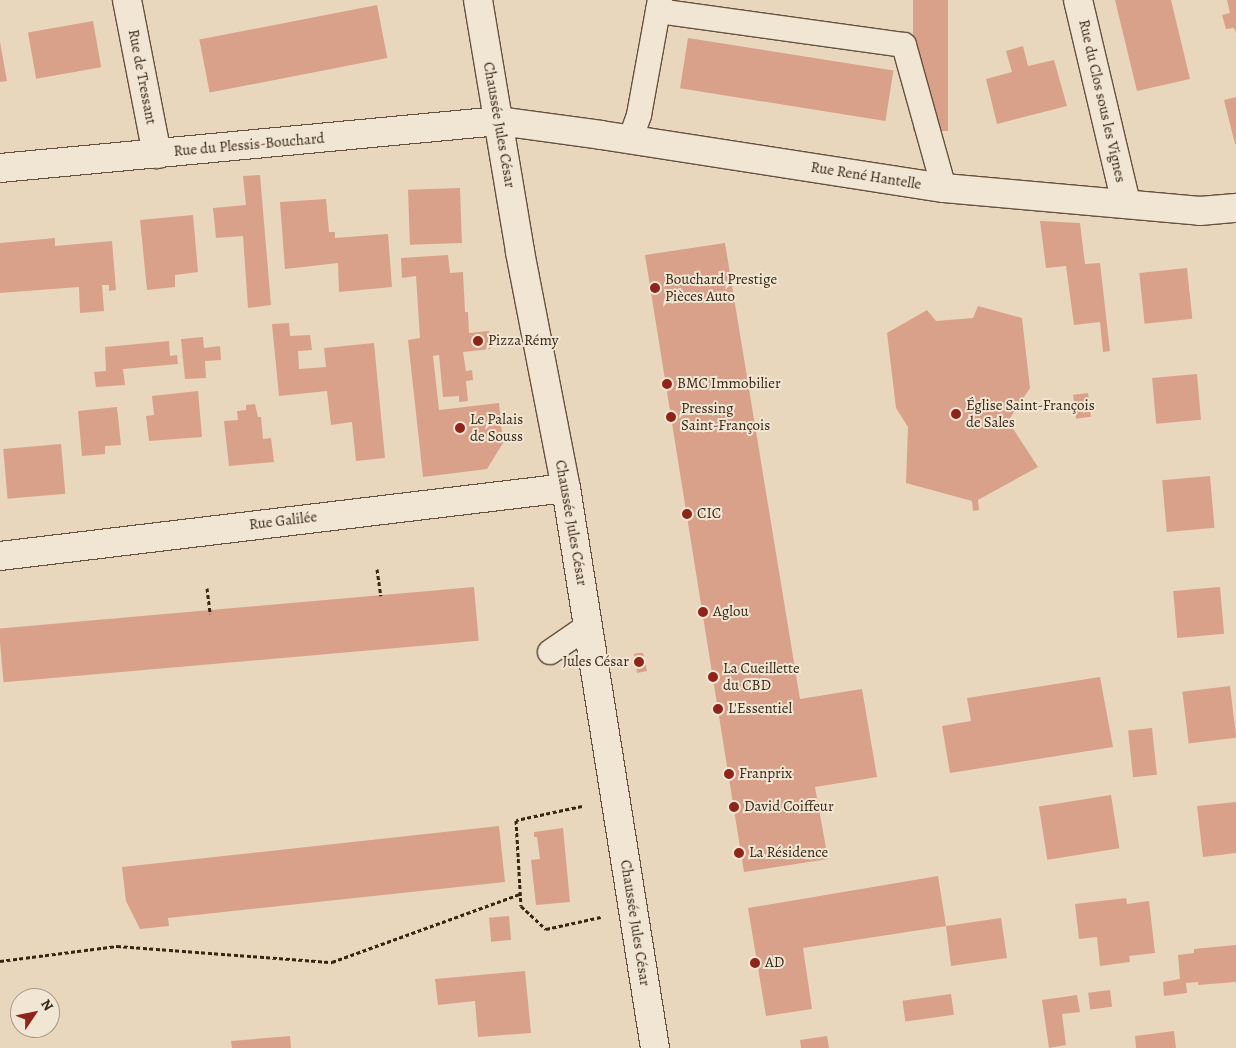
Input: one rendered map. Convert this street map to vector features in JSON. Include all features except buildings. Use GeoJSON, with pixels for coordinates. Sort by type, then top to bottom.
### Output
{"type":"FeatureCollection","features":[{"type":"Feature","properties":{"kind":"street","name":"Rue de Tressant"},"geometry":{"type":"LineString","coordinates":[[127,0],[157,154]]}},
{"type":"Feature","properties":{"kind":"street","name":"Chaussée Jules César"},"geometry":{"type":"LineString","coordinates":[[478,0],[520,252],[566,488],[656,1048]]}},
{"type":"Feature","properties":{"kind":"street","name":"Rue du Clos sous les Vignes"},"geometry":{"type":"LineString","coordinates":[[1078,0],[1126,203]]}},
{"type":"Feature","properties":{"kind":"street","name":"Rue du Plessis-Bouchard"},"geometry":{"type":"LineString","coordinates":[[0,168],[499,121]]}},
{"type":"Feature","properties":{"kind":"street","name":"Rue René Hantelle"},"geometry":{"type":"LineString","coordinates":[[499,121],[944,188],[1200,211],[1236,208]]}},
{"type":"Feature","properties":{"kind":"street","name":"Rue Galilée"},"geometry":{"type":"LineString","coordinates":[[0,556],[566,488]]}},
{"type":"Feature","properties":{"kind":"lane"},"geometry":{"type":"LineString","coordinates":[[630,140],[639,115],[659,6],[904,45],[944,188]]}},
{"type":"Feature","properties":{"kind":"lane"},"geometry":{"type":"LineString","coordinates":[[550,652],[588,626]]}},
{"type":"Feature","properties":{"kind":"path"},"geometry":{"type":"LineString","coordinates":[[377,569],[381,596]]}},
{"type":"Feature","properties":{"kind":"path"},"geometry":{"type":"LineString","coordinates":[[207,588],[210,614]]}},
{"type":"Feature","properties":{"kind":"path"},"geometry":{"type":"LineString","coordinates":[[616,798],[516,820],[521,906],[546,929],[633,910]]}},
{"type":"Feature","properties":{"kind":"path"},"geometry":{"type":"LineString","coordinates":[[0,961],[117,946],[332,962],[520,894]]}},
{"type":"Feature","properties":{"kind":"place","name":"Bouchard Prestige Pièces Auto"},"geometry":{"type":"Point","coordinates":[655,288]}},
{"type":"Feature","properties":{"kind":"place","name":"Pizza Rémy"},"geometry":{"type":"Point","coordinates":[478,341]}},
{"type":"Feature","properties":{"kind":"place","name":"BMC Immobilier"},"geometry":{"type":"Point","coordinates":[667,384]}},
{"type":"Feature","properties":{"kind":"place","name":"Église Saint-François de Sales"},"geometry":{"type":"Point","coordinates":[956,414]}},
{"type":"Feature","properties":{"kind":"place","name":"Pressing Saint-François"},"geometry":{"type":"Point","coordinates":[671,417]}},
{"type":"Feature","properties":{"kind":"place","name":"Le Palais de Souss"},"geometry":{"type":"Point","coordinates":[460,428]}},
{"type":"Feature","properties":{"kind":"place","name":"CIC"},"geometry":{"type":"Point","coordinates":[687,514]}},
{"type":"Feature","properties":{"kind":"place","name":"Aglou"},"geometry":{"type":"Point","coordinates":[703,612]}},
{"type":"Feature","properties":{"kind":"place","name":"Jules César"},"geometry":{"type":"Point","coordinates":[639,662]}},
{"type":"Feature","properties":{"kind":"place","name":"La Cueillette du CBD"},"geometry":{"type":"Point","coordinates":[713,677]}},
{"type":"Feature","properties":{"kind":"place","name":"L'Essentiel"},"geometry":{"type":"Point","coordinates":[718,709]}},
{"type":"Feature","properties":{"kind":"place","name":"Franprix"},"geometry":{"type":"Point","coordinates":[729,774]}},
{"type":"Feature","properties":{"kind":"place","name":"David Coiffeur"},"geometry":{"type":"Point","coordinates":[734,807]}},
{"type":"Feature","properties":{"kind":"place","name":"La Résidence"},"geometry":{"type":"Point","coordinates":[739,853]}},
{"type":"Feature","properties":{"kind":"place","name":"AD"},"geometry":{"type":"Point","coordinates":[755,963]}}]}
